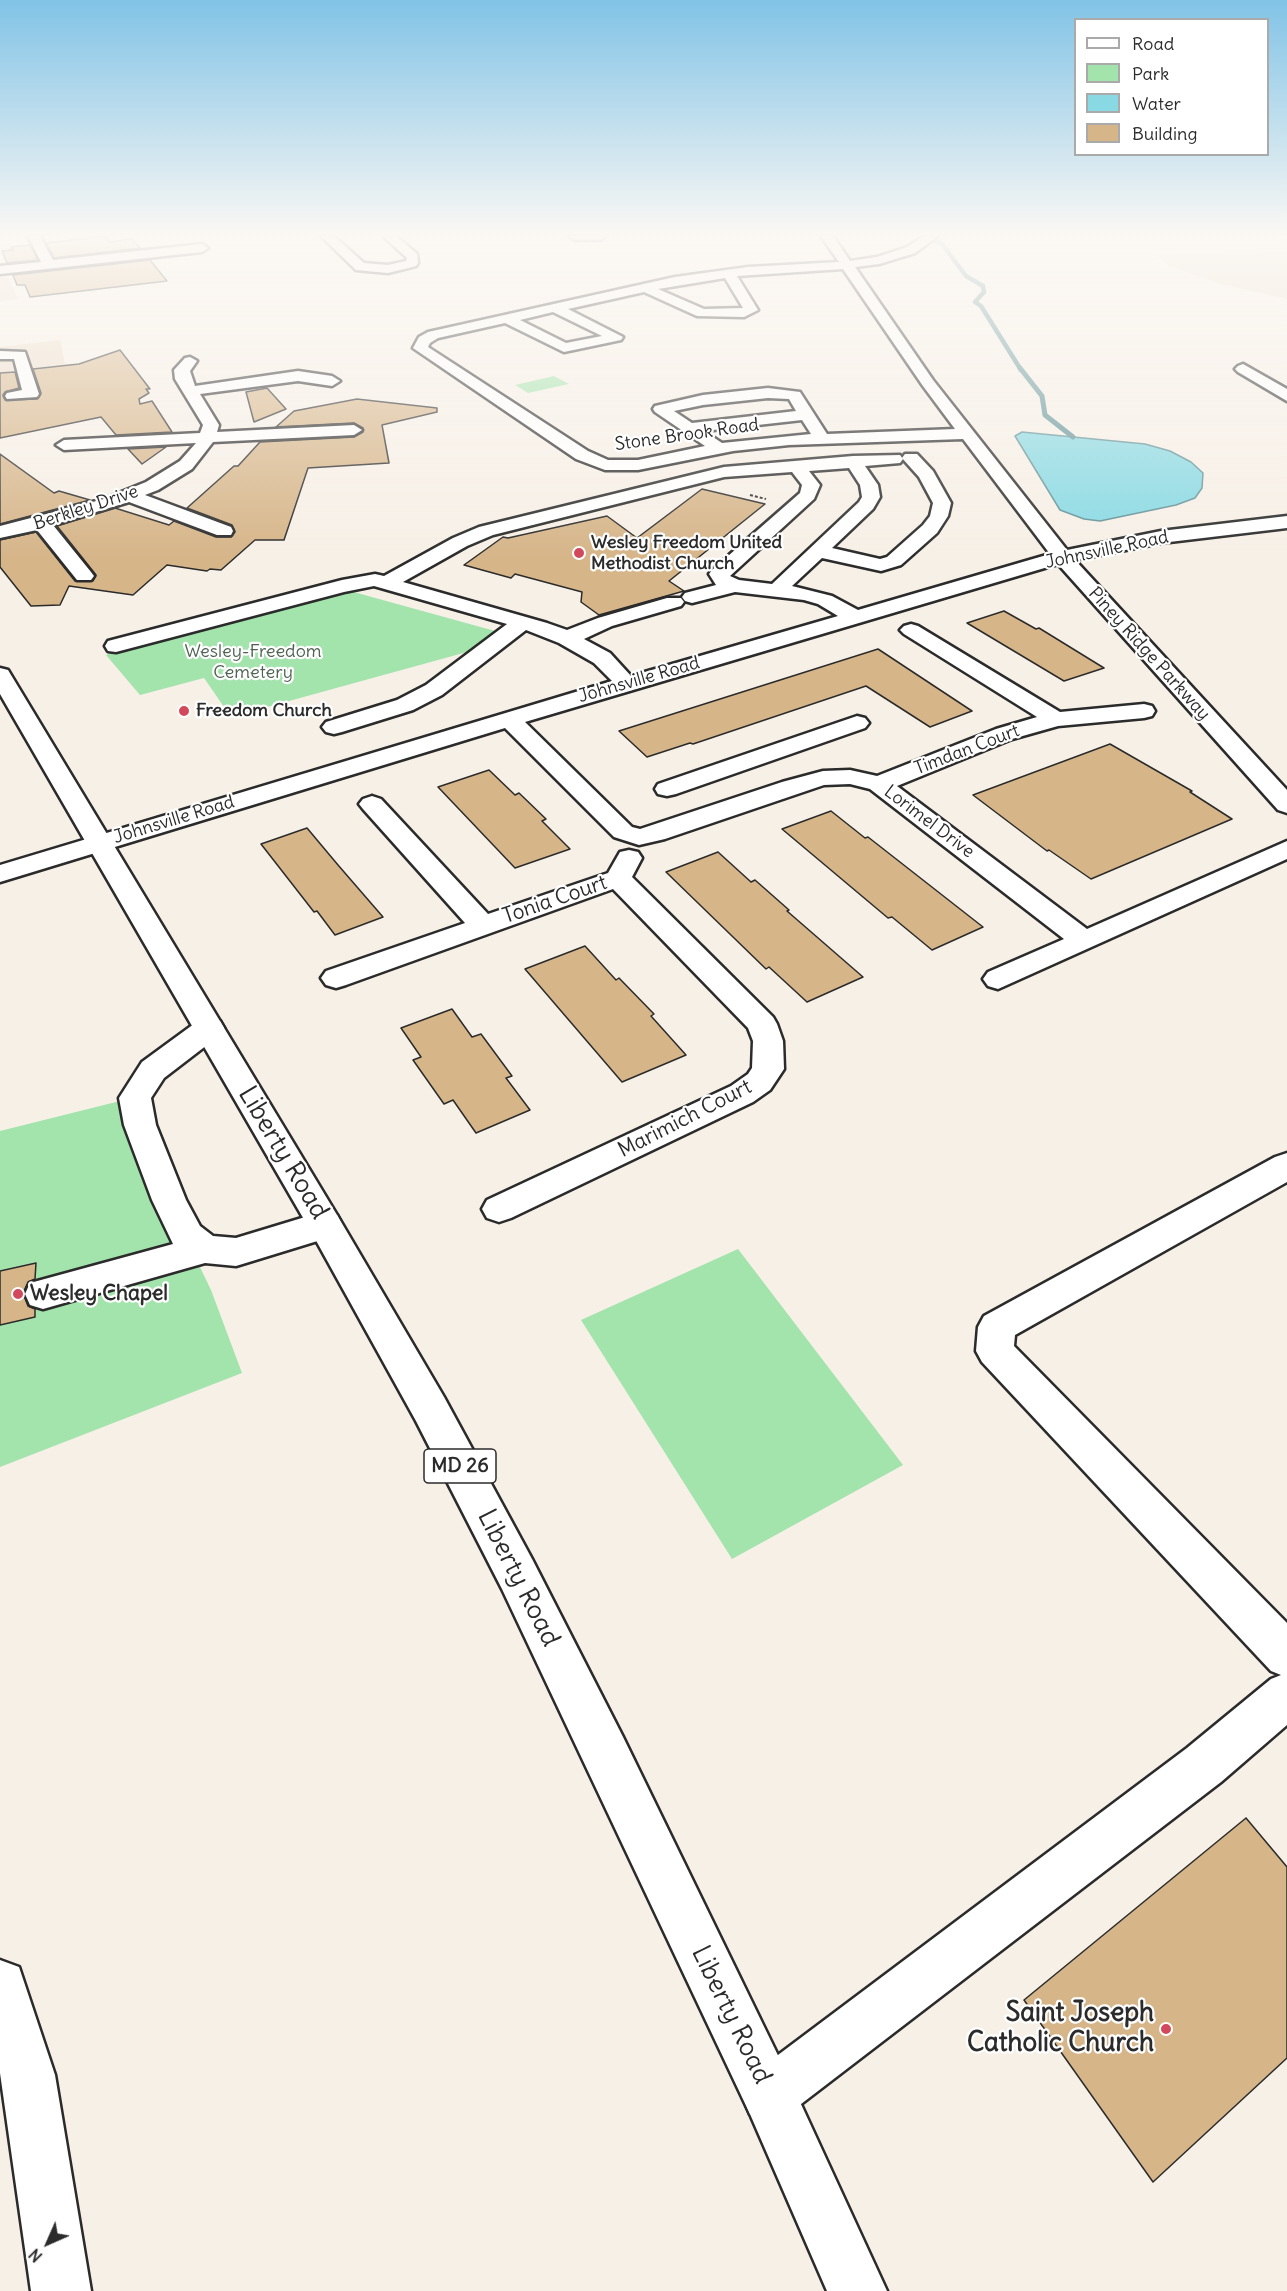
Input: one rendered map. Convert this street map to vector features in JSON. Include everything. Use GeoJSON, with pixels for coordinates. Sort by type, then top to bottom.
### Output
{"type":"FeatureCollection","features":[{"type":"Feature","properties":{"kind":"street","name":"Stone Brook Road"},"geometry":{"type":"LineString","coordinates":[[423,343],[420,348],[582,455],[605,465],[638,465],[720,449],[789,440],[967,434]]}},
{"type":"Feature","properties":{"kind":"street"},"geometry":{"type":"LineString","coordinates":[[554,343],[564,348],[588,343]]}},
{"type":"Feature","properties":{"kind":"street","name":"Piney Ridge Parkway"},"geometry":{"type":"LineString","coordinates":[[901,343],[928,383],[1062,557],[1287,805]]}},
{"type":"Feature","properties":{"kind":"street"},"geometry":{"type":"LineString","coordinates":[[0,355],[20,355],[27,378],[11,388]]}},
{"type":"Feature","properties":{"kind":"street"},"geometry":{"type":"LineString","coordinates":[[190,361],[182,370],[183,378],[211,424],[208,438]]}},
{"type":"Feature","properties":{"kind":"street"},"geometry":{"type":"LineString","coordinates":[[1243,369],[1287,396]]}},
{"type":"Feature","properties":{"kind":"street"},"geometry":{"type":"LineString","coordinates":[[192,391],[298,376],[332,381]]}},
{"type":"Feature","properties":{"kind":"street"},"geometry":{"type":"LineString","coordinates":[[720,449],[661,409],[703,400],[768,393],[794,395],[822,439]]}},
{"type":"Feature","properties":{"kind":"street"},"geometry":{"type":"LineString","coordinates":[[690,428],[736,421],[807,415]]}},
{"type":"Feature","properties":{"kind":"street"},"geometry":{"type":"LineString","coordinates":[[64,445],[354,430]]}},
{"type":"Feature","properties":{"kind":"street"},"geometry":{"type":"LineString","coordinates":[[818,551],[881,565],[894,561],[930,529],[939,516],[942,503],[927,475],[911,458],[908,436]]}},
{"type":"Feature","properties":{"kind":"street","name":"Berkley Drive"},"geometry":{"type":"LineString","coordinates":[[0,532],[41,524],[130,496],[152,486],[186,465],[208,438]]}},
{"type":"Feature","properties":{"kind":"street"},"geometry":{"type":"LineString","coordinates":[[386,583],[460,542],[486,531],[724,472],[911,458]]}},
{"type":"Feature","properties":{"kind":"street"},"geometry":{"type":"LineString","coordinates":[[777,590],[867,505],[871,496],[869,485],[853,461]]}},
{"type":"Feature","properties":{"kind":"street"},"geometry":{"type":"LineString","coordinates":[[797,466],[811,485],[808,495],[719,574],[722,580],[735,586],[777,590],[825,600],[855,617]]}},
{"type":"Feature","properties":{"kind":"street"},"geometry":{"type":"LineString","coordinates":[[130,496],[224,531]]}},
{"type":"Feature","properties":{"kind":"street","name":"Johnsville Road"},"geometry":{"type":"LineString","coordinates":[[0,874],[509,719],[1062,557],[1161,537],[1287,522]]}},
{"type":"Feature","properties":{"kind":"street"},"geometry":{"type":"LineString","coordinates":[[41,524],[84,576]]}},
{"type":"Feature","properties":{"kind":"street"},"geometry":{"type":"LineString","coordinates":[[116,646],[342,586],[375,580],[523,622],[567,638],[602,658],[627,684]]}},
{"type":"Feature","properties":{"kind":"street"},"geometry":{"type":"LineString","coordinates":[[567,638],[604,622],[735,586]]}},
{"type":"Feature","properties":{"kind":"street"},"geometry":{"type":"LineString","coordinates":[[334,727],[405,705],[434,690],[523,622]]}},
{"type":"Feature","properties":{"kind":"street","name":"Timdan Court"},"geometry":{"type":"LineString","coordinates":[[911,630],[1056,719]]}},
{"type":"Feature","properties":{"kind":"street","name":"Liberty Road"},"geometry":{"type":"LineString","coordinates":[[0,675],[326,1225],[430,1409],[517,1574],[769,2095],[856,2291]]}},
{"type":"Feature","properties":{"kind":"street","name":"Timdan Court"},"geometry":{"type":"LineString","coordinates":[[879,784],[1004,734],[1056,719],[1144,711]]}},
{"type":"Feature","properties":{"kind":"street"},"geometry":{"type":"LineString","coordinates":[[509,719],[623,832],[639,837]]}},
{"type":"Feature","properties":{"kind":"street"},"geometry":{"type":"LineString","coordinates":[[667,789],[857,723]]}},
{"type":"Feature","properties":{"kind":"street"},"geometry":{"type":"LineString","coordinates":[[755,759],[790,787]]}},
{"type":"Feature","properties":{"kind":"street","name":"Lorimel Drive"},"geometry":{"type":"LineString","coordinates":[[639,837],[656,834],[790,787],[823,778],[850,777],[879,784],[1084,941]]}},
{"type":"Feature","properties":{"kind":"street","name":"Tonia Court"},"geometry":{"type":"LineString","coordinates":[[372,804],[482,925]]}},
{"type":"Feature","properties":{"kind":"street","name":"Tonia Court"},"geometry":{"type":"LineString","coordinates":[[336,978],[618,878],[639,837]]}},
{"type":"Feature","properties":{"kind":"street"},"geometry":{"type":"LineString","coordinates":[[998,979],[1287,849]]}},
{"type":"Feature","properties":{"kind":"street","name":"Marimich Court"},"geometry":{"type":"LineString","coordinates":[[499,1209],[742,1094],[759,1082],[768,1070],[768,1041],[762,1024],[618,878]]}},
{"type":"Feature","properties":{"kind":"street"},"geometry":{"type":"LineString","coordinates":[[206,1249],[187,1236],[169,1200],[140,1125],[135,1098],[153,1070],[209,1028]]}},
{"type":"Feature","properties":{"kind":"street"},"geometry":{"type":"LineString","coordinates":[[1287,1166],[997,1327],[995,1351],[1287,1655]]}},
{"type":"Feature","properties":{"kind":"street"},"geometry":{"type":"LineString","coordinates":[[43,1294],[206,1249],[236,1252],[326,1225]]}},
{"type":"Feature","properties":{"kind":"street"},"geometry":{"type":"LineString","coordinates":[[769,2095],[1204,1765],[1287,1695]]}},
{"type":"Feature","properties":{"kind":"street"},"geometry":{"type":"LineString","coordinates":[[0,1986],[28,2075],[61,2291]]}},
{"type":"Feature","properties":{"kind":"shaded area"},"geometry":{"type":"Polygon","coordinates":[[[61,343],[67,373],[60,400],[0,409],[0,347],[61,343]]]}},
{"type":"Feature","properties":{"kind":"green space"},"geometry":{"type":"Polygon","coordinates":[[[554,376],[569,384],[528,393],[515,385],[554,376]]]}},
{"type":"Feature","properties":{"kind":"green space","name":"Wesley-Freedom Cemetery"},"geometry":{"type":"Polygon","coordinates":[[[337,591],[350,591],[495,631],[467,652],[231,717],[204,678],[140,695],[106,655],[120,649],[337,591]]]}},
{"type":"Feature","properties":{"kind":"green space"},"geometry":{"type":"Polygon","coordinates":[[[120,1101],[211,1290],[242,1373],[0,1467],[0,1131],[120,1101]]]}},
{"type":"Feature","properties":{"kind":"green space"},"geometry":{"type":"Polygon","coordinates":[[[738,1249],[903,1465],[732,1559],[581,1320],[738,1249]]]}},
{"type":"Feature","properties":{"kind":"water"},"geometry":{"type":"Polygon","coordinates":[[[1022,432],[1145,444],[1170,451],[1191,462],[1203,473],[1202,488],[1195,498],[1176,505],[1100,521],[1084,519],[1060,510],[1015,436],[1022,432]]]}},
{"type":"Feature","properties":{"kind":"building"},"geometry":{"type":"Polygon","coordinates":[[[120,350],[150,389],[146,389],[149,393],[139,399],[140,404],[152,401],[172,432],[116,435],[101,417],[0,438],[0,373],[15,372],[19,388],[5,392],[3,395],[5,400],[37,399],[41,393],[33,369],[79,364],[120,350]]]}},
{"type":"Feature","properties":{"kind":"building"},"geometry":{"type":"Polygon","coordinates":[[[267,388],[286,409],[254,422],[246,392],[267,388]]]}},
{"type":"Feature","properties":{"kind":"building"},"geometry":{"type":"Polygon","coordinates":[[[357,399],[437,408],[437,412],[382,425],[389,463],[308,468],[284,540],[255,540],[221,570],[207,571],[167,565],[133,595],[69,586],[60,605],[31,606],[0,567],[0,540],[36,532],[75,581],[93,581],[96,575],[57,526],[115,508],[169,525],[174,521],[216,537],[231,537],[235,532],[232,525],[187,508],[234,466],[238,466],[260,442],[354,437],[363,432],[363,428],[354,423],[276,427],[294,411],[357,399]]]}},
{"type":"Feature","properties":{"kind":"building"},"geometry":{"type":"Polygon","coordinates":[[[166,447],[142,464],[128,449],[166,447]]]}},
{"type":"Feature","properties":{"kind":"building"},"geometry":{"type":"Polygon","coordinates":[[[0,454],[54,493],[59,491],[90,500],[0,524],[0,454]]]}},
{"type":"Feature","properties":{"kind":"building","name":"Wesley Freedom United Methodist Church"},"geometry":{"type":"Polygon","coordinates":[[[702,489],[765,504],[669,581],[684,591],[599,615],[581,602],[582,592],[515,574],[511,578],[464,565],[503,537],[508,538],[607,516],[637,538],[702,489]]]}},
{"type":"Feature","properties":{"kind":"building"},"geometry":{"type":"Polygon","coordinates":[[[1004,611],[1036,629],[1039,628],[1104,668],[1064,681],[967,623],[1004,611]]]}},
{"type":"Feature","properties":{"kind":"building"},"geometry":{"type":"Polygon","coordinates":[[[878,649],[972,711],[930,727],[866,686],[693,744],[647,757],[619,731],[878,649]]]}},
{"type":"Feature","properties":{"kind":"building"},"geometry":{"type":"Polygon","coordinates":[[[1110,744],[1192,791],[1190,792],[1232,819],[1091,879],[1049,850],[1047,851],[973,795],[1110,744]]]}},
{"type":"Feature","properties":{"kind":"building"},"geometry":{"type":"Polygon","coordinates":[[[489,770],[515,795],[519,793],[546,819],[542,821],[570,849],[515,868],[438,787],[489,770]]]}},
{"type":"Feature","properties":{"kind":"building"},"geometry":{"type":"Polygon","coordinates":[[[831,811],[983,927],[932,950],[892,917],[888,918],[782,829],[831,811]]]}},
{"type":"Feature","properties":{"kind":"building"},"geometry":{"type":"Polygon","coordinates":[[[307,828],[383,917],[335,935],[317,911],[314,912],[261,844],[307,828]]]}},
{"type":"Feature","properties":{"kind":"building"},"geometry":{"type":"Polygon","coordinates":[[[718,852],[751,882],[755,880],[863,977],[807,1002],[769,967],[766,969],[666,872],[718,852]]]}},
{"type":"Feature","properties":{"kind":"building"},"geometry":{"type":"Polygon","coordinates":[[[585,946],[616,980],[619,978],[654,1014],[651,1016],[686,1055],[622,1082],[525,969],[585,946]]]}},
{"type":"Feature","properties":{"kind":"building"},"geometry":{"type":"Polygon","coordinates":[[[452,1009],[472,1037],[481,1034],[512,1076],[506,1078],[530,1110],[476,1133],[453,1100],[444,1104],[413,1060],[421,1057],[401,1028],[452,1009]]]}},
{"type":"Feature","properties":{"kind":"building","name":"Wesley Chapel"},"geometry":{"type":"Polygon","coordinates":[[[36,1263],[35,1279],[28,1282],[23,1293],[28,1306],[35,1309],[35,1317],[0,1325],[0,1271],[36,1263]]]}},
{"type":"Feature","properties":{"kind":"building","name":"Saint Joseph Catholic Church"},"geometry":{"type":"Polygon","coordinates":[[[1246,1818],[1287,1867],[1287,2058],[1153,2182],[1024,2000],[1246,1818]]]}},
{"type":"Feature","properties":{"kind":"waterway"},"geometry":{"type":"LineString","coordinates":[[1004,343],[1021,370]]}},
{"type":"Feature","properties":{"kind":"waterway"},"geometry":{"type":"LineString","coordinates":[[1020,368],[1042,396],[1045,415],[1073,437]]}},
{"type":"Feature","properties":{"kind":"place","name":"Wesley Freedom United Methodist Church"},"geometry":{"type":"Point","coordinates":[579,553]}},
{"type":"Feature","properties":{"kind":"place","name":"Freedom Church"},"geometry":{"type":"Point","coordinates":[184,711]}},
{"type":"Feature","properties":{"kind":"place","name":"Wesley Chapel"},"geometry":{"type":"Point","coordinates":[18,1294]}},
{"type":"Feature","properties":{"kind":"place","name":"Saint Joseph Catholic Church"},"geometry":{"type":"Point","coordinates":[1166,2029]}}]}
